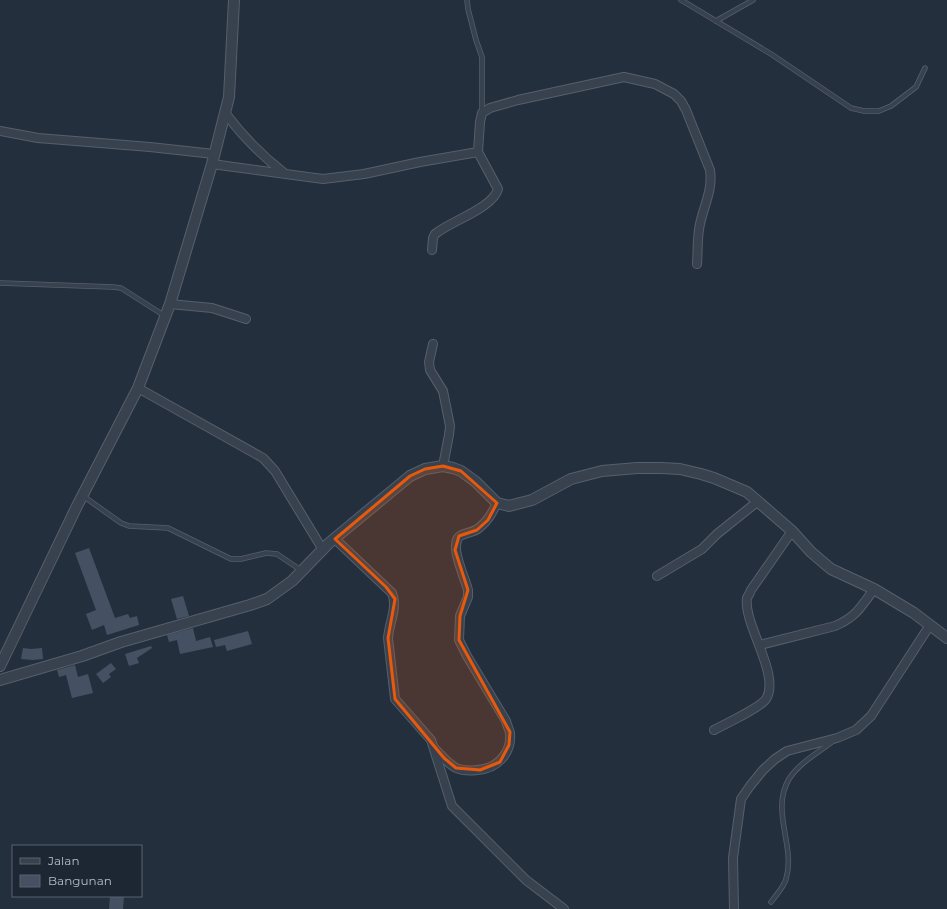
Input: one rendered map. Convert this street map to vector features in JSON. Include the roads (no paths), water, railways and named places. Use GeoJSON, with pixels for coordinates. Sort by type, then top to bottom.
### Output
{"type":"FeatureCollection","features":[{"type":"Feature","properties":{"kind":"street"},"geometry":{"type":"LineString","coordinates":[[0,666],[82,495],[138,388],[170,304],[230,98],[234,0]]}},
{"type":"Feature","properties":{"kind":"street"},"geometry":{"type":"LineString","coordinates":[[432,250],[433,238],[435,234],[489,203],[498,189],[478,152],[482,113],[490,108],[518,100],[624,77],[655,84],[674,94],[686,110],[710,170],[711,180],[709,196],[700,225],[697,264]]}},
{"type":"Feature","properties":{"kind":"street"},"geometry":{"type":"LineString","coordinates":[[226,114],[245,139],[262,156],[286,174]]}},
{"type":"Feature","properties":{"kind":"street"},"geometry":{"type":"LineString","coordinates":[[0,131],[38,138],[150,147],[286,174],[323,179],[342,178],[478,152]]}},
{"type":"Feature","properties":{"kind":"street"},"geometry":{"type":"LineString","coordinates":[[170,304],[212,308],[246,319]]}},
{"type":"Feature","properties":{"kind":"street"},"geometry":{"type":"LineString","coordinates":[[433,344],[429,362],[430,370],[442,391],[450,426],[450,435],[443,466]]}},
{"type":"Feature","properties":{"kind":"street"},"geometry":{"type":"LineString","coordinates":[[138,388],[263,458],[275,471],[323,550]]}},
{"type":"Feature","properties":{"kind":"street"},"geometry":{"type":"LineString","coordinates":[[0,680],[82,656],[121,642],[267,599],[292,581],[335,538],[410,476],[425,469],[443,466],[461,471],[476,482],[497,503],[509,506],[532,500],[571,479],[602,471],[637,468],[680,469],[714,478],[747,492],[792,531],[811,552],[831,569],[874,589],[930,625],[947,638]]}},
{"type":"Feature","properties":{"kind":"street"},"geometry":{"type":"LineString","coordinates":[[657,576],[702,549],[717,534],[757,502]]}},
{"type":"Feature","properties":{"kind":"street"},"geometry":{"type":"LineString","coordinates":[[435,749],[456,768],[467,771],[492,767],[500,762],[506,754],[509,744],[510,732],[506,721],[467,656],[460,640],[459,629],[460,616],[468,597],[468,590],[456,550],[456,541],[459,536],[477,530],[488,520],[497,503]]}},
{"type":"Feature","properties":{"kind":"street"},"geometry":{"type":"LineString","coordinates":[[714,730],[758,706],[766,698],[769,684],[766,667],[748,611],[747,598],[792,531]]}},
{"type":"Feature","properties":{"kind":"street"},"geometry":{"type":"LineString","coordinates":[[335,538],[392,593],[395,599],[388,638],[395,699],[432,740],[452,806],[526,880],[564,909]]}},
{"type":"Feature","properties":{"kind":"street"},"geometry":{"type":"LineString","coordinates":[[760,645],[835,626],[847,621],[855,614],[874,589]]}},
{"type":"Feature","properties":{"kind":"street"},"geometry":{"type":"LineString","coordinates":[[734,909],[733,858],[741,799],[763,770],[775,759],[788,751],[837,738],[856,730],[871,716],[930,625]]}},
{"type":"Feature","properties":{"kind":"lane"},"geometry":{"type":"LineString","coordinates":[[467,0],[476,40],[482,57],[482,113]]}},
{"type":"Feature","properties":{"kind":"lane"},"geometry":{"type":"LineString","coordinates":[[681,0],[771,54],[851,108],[864,111],[879,111],[891,106],[901,100],[916,87],[925,68]]}},
{"type":"Feature","properties":{"kind":"lane"},"geometry":{"type":"LineString","coordinates":[[716,21],[753,0]]}},
{"type":"Feature","properties":{"kind":"lane"},"geometry":{"type":"LineString","coordinates":[[0,283],[121,288],[165,316]]}},
{"type":"Feature","properties":{"kind":"lane"},"geometry":{"type":"LineString","coordinates":[[82,495],[115,520],[129,526],[168,528],[230,559],[241,559],[266,553],[277,554],[302,571]]}},
{"type":"Feature","properties":{"kind":"lane"},"geometry":{"type":"LineString","coordinates":[[771,902],[786,880],[788,868],[781,812],[783,792],[790,779],[798,769],[837,738]]}}]}
